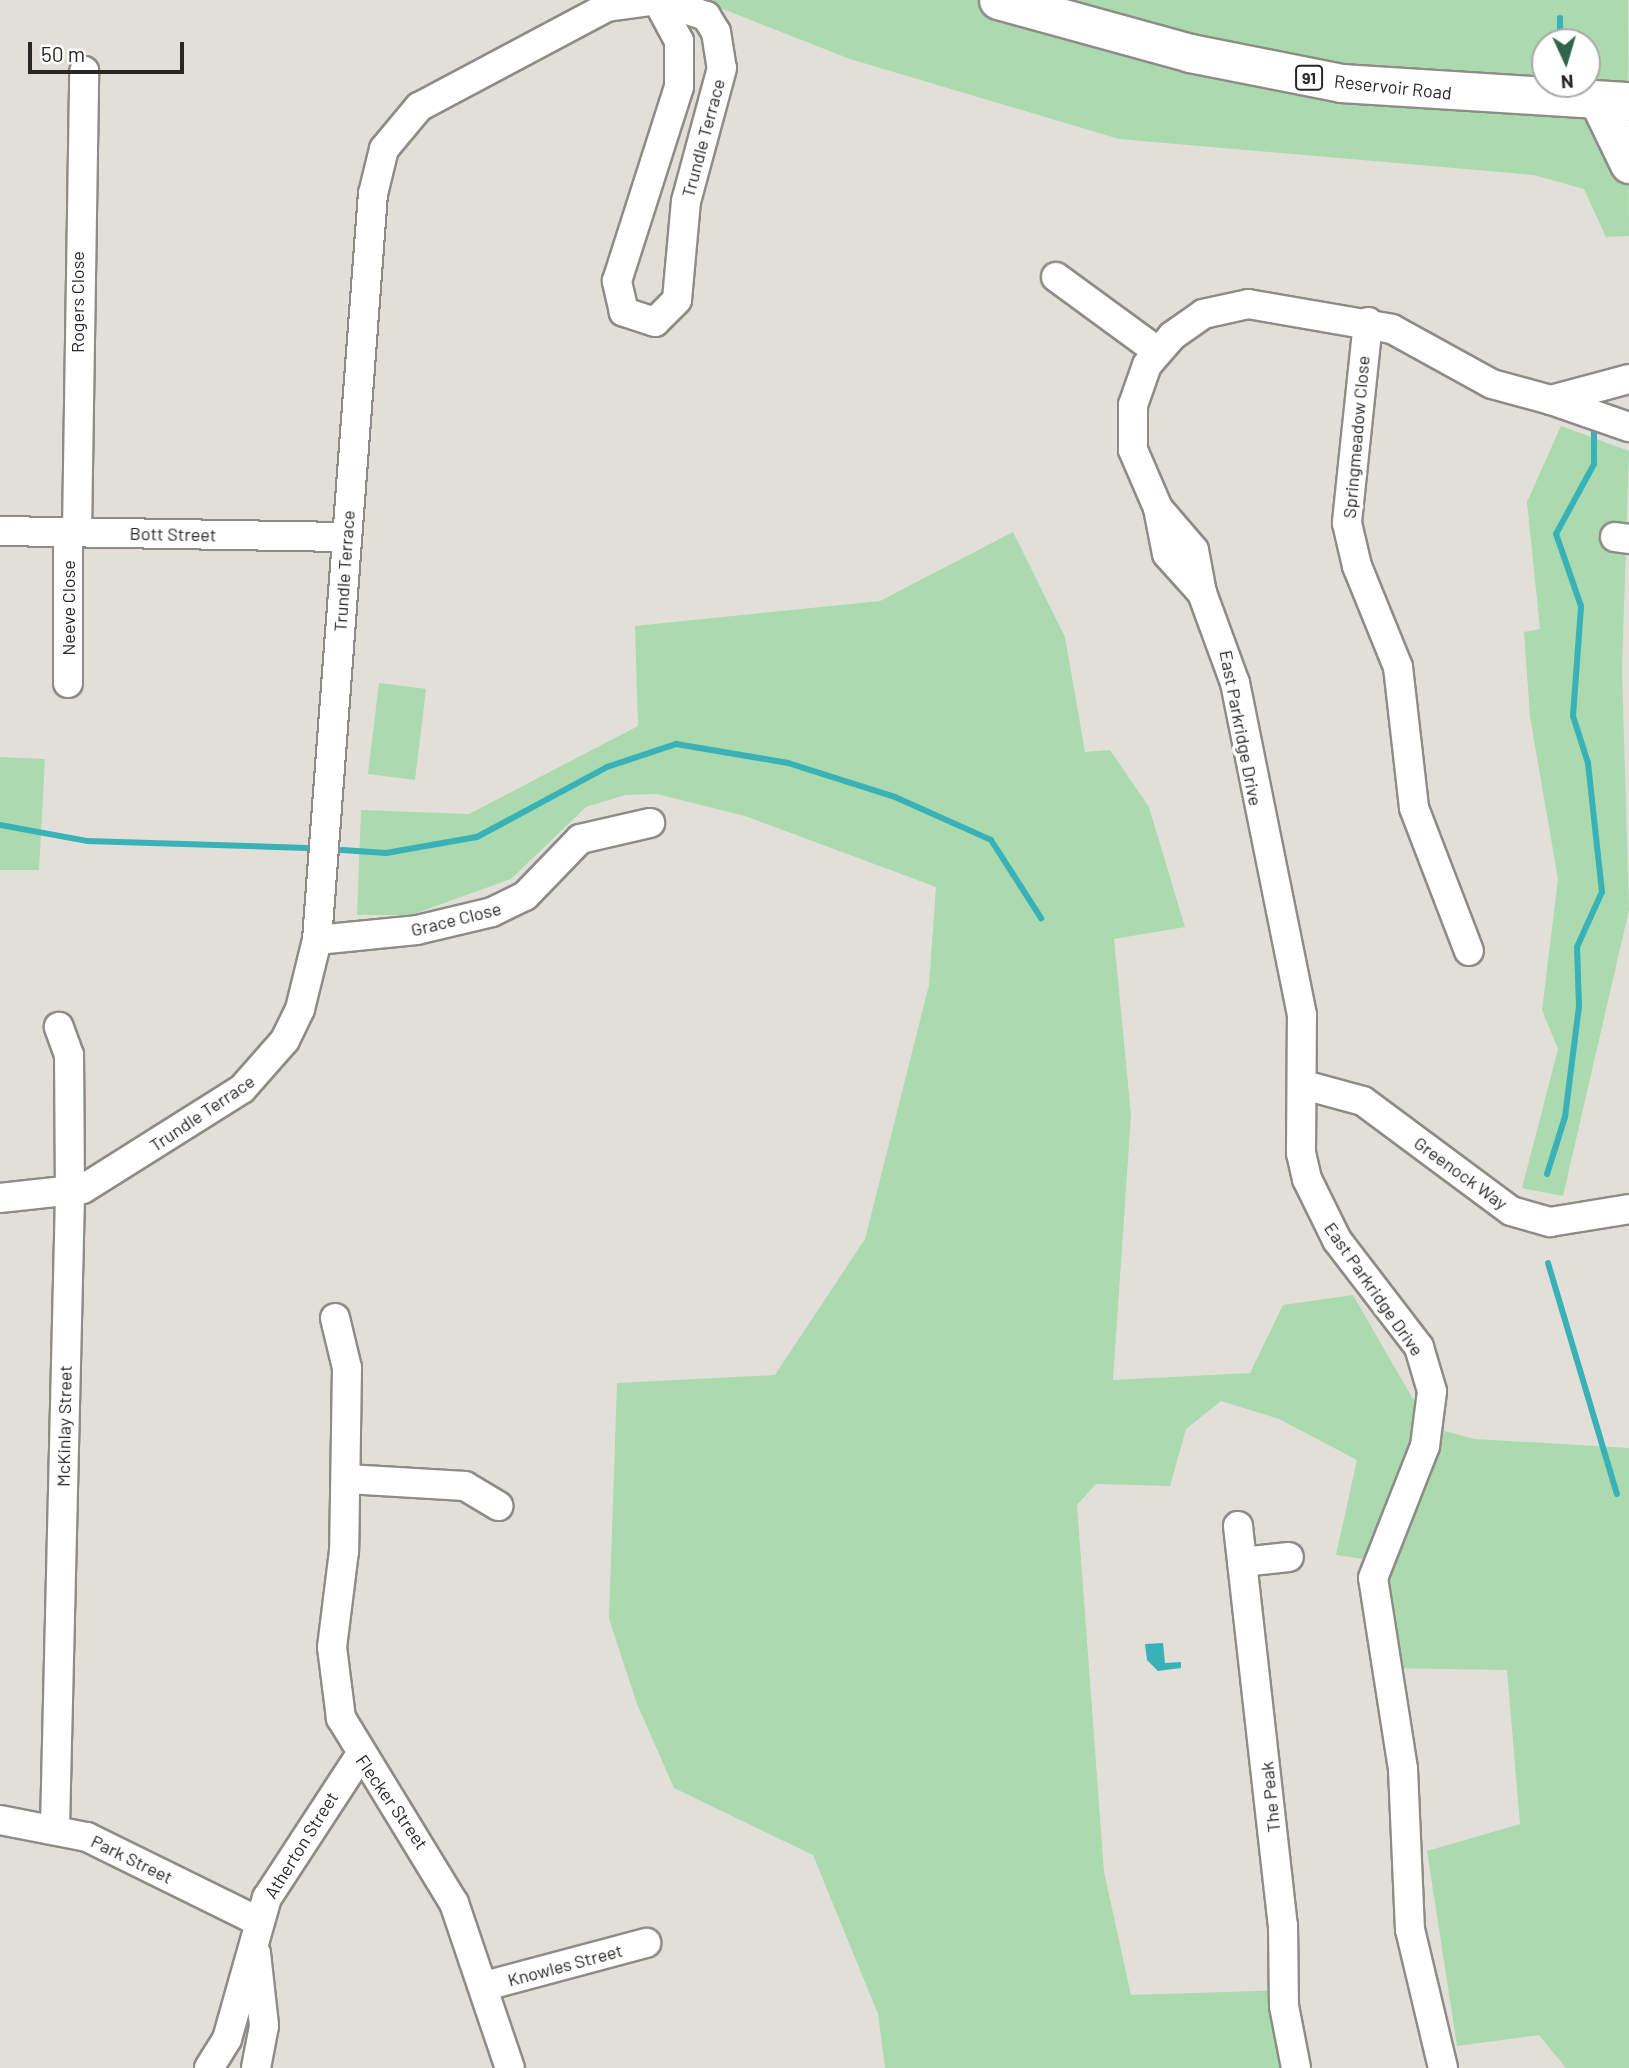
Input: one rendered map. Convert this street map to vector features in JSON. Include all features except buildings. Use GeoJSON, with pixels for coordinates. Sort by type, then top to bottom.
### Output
{"type":"FeatureCollection","features":[{"type":"Feature","properties":{"kind":"main road","name":"Reservoir Road"},"geometry":{"type":"LineString","coordinates":[[998,0],[1269,71],[1392,89],[1614,101]]}},
{"type":"Feature","properties":{"kind":"main road"},"geometry":{"type":"LineString","coordinates":[[1614,101],[1629,164]]}},
{"type":"Feature","properties":{"kind":"street","name":"Trundle Terrace"},"geometry":{"type":"LineString","coordinates":[[69,1194],[266,1069],[300,1009],[317,940],[373,194],[384,149],[419,107],[472,73],[607,7],[657,0],[706,16],[716,32],[722,68],[685,201],[677,300],[655,322],[624,312],[617,281],[679,87],[679,41],[657,0]]}},
{"type":"Feature","properties":{"kind":"street","name":"Rogers Close"},"geometry":{"type":"LineString","coordinates":[[73,532],[84,71]]}},
{"type":"Feature","properties":{"kind":"street"},"geometry":{"type":"LineString","coordinates":[[1056,277],[1157,351]]}},
{"type":"Feature","properties":{"kind":"street","name":"East Parkridge Drive"},"geometry":{"type":"LineString","coordinates":[[1443,2068],[1410,1930],[1403,1769],[1373,1578],[1425,1446],[1432,1391],[1419,1347],[1318,1207],[1301,1153],[1304,1085],[1302,1015],[1234,683],[1202,593],[1194,550],[1158,508],[1137,461],[1132,428],[1138,384],[1157,351],[1203,314],[1248,304],[1368,322],[1419,340],[1492,384],[1629,425]]}},
{"type":"Feature","properties":{"kind":"street","name":"Springmeadow Close"},"geometry":{"type":"LineString","coordinates":[[1368,322],[1347,523],[1357,566],[1398,667],[1414,808],[1469,951]]}},
{"type":"Feature","properties":{"kind":"street"},"geometry":{"type":"LineString","coordinates":[[1629,381],[1622,398],[1629,425]]}},
{"type":"Feature","properties":{"kind":"street","name":"East Parkridge Drive"},"geometry":{"type":"LineString","coordinates":[[1551,400],[1629,381]]}},
{"type":"Feature","properties":{"kind":"street","name":"Bott Street"},"geometry":{"type":"LineString","coordinates":[[0,531],[347,537]]}},
{"type":"Feature","properties":{"kind":"street","name":"Neeve Close"},"geometry":{"type":"LineString","coordinates":[[68,683],[73,532]]}},
{"type":"Feature","properties":{"kind":"street","name":"Grace Close"},"geometry":{"type":"LineString","coordinates":[[317,940],[417,930],[492,912],[525,896],[580,839],[650,823]]}},
{"type":"Feature","properties":{"kind":"street","name":"McKinlay Street"},"geometry":{"type":"LineString","coordinates":[[55,1827],[69,1194],[69,1055],[58,1027]]}},
{"type":"Feature","properties":{"kind":"street","name":"Greenock Way"},"geometry":{"type":"LineString","coordinates":[[1304,1085],[1363,1101],[1511,1210],[1550,1222],[1629,1209]]}},
{"type":"Feature","properties":{"kind":"street"},"geometry":{"type":"LineString","coordinates":[[0,1198],[69,1194]]}},
{"type":"Feature","properties":{"kind":"street","name":"Flecker Street"},"geometry":{"type":"LineString","coordinates":[[334,1318],[347,1368],[347,1479],[333,1682],[359,1756],[438,1870],[485,1986],[510,2068]]}},
{"type":"Feature","properties":{"kind":"street"},"geometry":{"type":"LineString","coordinates":[[347,1479],[465,1486],[498,1506]]}},
{"type":"Feature","properties":{"kind":"street","name":"The Peak"},"geometry":{"type":"LineString","coordinates":[[1238,1526],[1283,1925],[1284,2006],[1296,2068]]}},
{"type":"Feature","properties":{"kind":"street"},"geometry":{"type":"LineString","coordinates":[[1242,1562],[1289,1557]]}},
{"type":"Feature","properties":{"kind":"street","name":"Atherton Street"},"geometry":{"type":"LineString","coordinates":[[209,2068],[227,2039],[256,1930],[359,1756]]}},
{"type":"Feature","properties":{"kind":"street","name":"Park Street"},"geometry":{"type":"LineString","coordinates":[[0,1820],[55,1827],[256,1930]]}},
{"type":"Feature","properties":{"kind":"street"},"geometry":{"type":"LineString","coordinates":[[256,1930],[264,2026],[256,2068]]}},
{"type":"Feature","properties":{"kind":"street","name":"Knowles Street"},"geometry":{"type":"LineString","coordinates":[[485,1986],[646,1942]]}},
{"type":"Feature","properties":{"kind":"green space"},"geometry":{"type":"Polygon","coordinates":[[[700,0],[1628,0],[1629,236],[1606,237],[1584,189],[1534,175],[1119,139],[850,59],[700,0]]]}},
{"type":"Feature","properties":{"kind":"green space"},"geometry":{"type":"Polygon","coordinates":[[[1561,426],[1629,451],[1622,670],[1629,910],[1563,1196],[1522,1188],[1558,1049],[1542,1010],[1558,879],[1530,717],[1524,632],[1540,629],[1527,502],[1561,426]]]}},
{"type":"Feature","properties":{"kind":"green space"},"geometry":{"type":"Polygon","coordinates":[[[1013,532],[1065,637],[1085,752],[1110,750],[1149,807],[1185,927],[1114,939],[1131,1115],[1113,1380],[1250,1373],[1283,1305],[1353,1295],[1429,1427],[1475,1439],[1629,1448],[1629,2068],[1566,2068],[1539,2035],[1457,2046],[1427,1851],[1520,1824],[1507,1670],[1384,1668],[1377,1561],[1336,1555],[1357,1460],[1279,1419],[1221,1401],[1186,1429],[1170,1486],[1096,1484],[1077,1505],[1104,1872],[1131,1995],[1284,1990],[1294,2068],[885,2068],[878,2014],[813,1855],[674,1788],[637,1704],[609,1619],[617,1383],[775,1375],[865,1239],[929,985],[936,887],[745,816],[657,794],[625,795],[586,807],[511,879],[411,915],[357,915],[361,810],[469,814],[638,726],[635,626],[880,601],[1013,532]]]}},
{"type":"Feature","properties":{"kind":"green space"},"geometry":{"type":"Polygon","coordinates":[[[379,683],[426,689],[415,780],[368,774],[379,683]]]}},
{"type":"Feature","properties":{"kind":"green space"},"geometry":{"type":"Polygon","coordinates":[[[0,757],[45,759],[39,870],[0,870],[0,757]]]}},
{"type":"Feature","properties":{"kind":"water"},"geometry":{"type":"Polygon","coordinates":[[[1163,1643],[1165,1663],[1181,1662],[1181,1668],[1158,1671],[1147,1660],[1145,1644],[1163,1643]]]}},
{"type":"Feature","properties":{"kind":"waterway"},"geometry":{"type":"LineString","coordinates":[[1560,18],[1560,28]]}},
{"type":"Feature","properties":{"kind":"waterway"},"geometry":{"type":"LineString","coordinates":[[1547,1174],[1565,1117],[1579,1006],[1577,947],[1602,892],[1588,763],[1573,716],[1581,606],[1556,534],[1594,464],[1594,426]]}},
{"type":"Feature","properties":{"kind":"waterway"},"geometry":{"type":"LineString","coordinates":[[342,850],[386,853],[477,837],[607,767],[676,744],[788,763],[895,797],[991,840],[1041,918]]}},
{"type":"Feature","properties":{"kind":"waterway"},"geometry":{"type":"LineString","coordinates":[[0,825],[87,841],[307,848]]}},
{"type":"Feature","properties":{"kind":"waterway"},"geometry":{"type":"LineString","coordinates":[[1548,1263],[1617,1494]]}}]}
